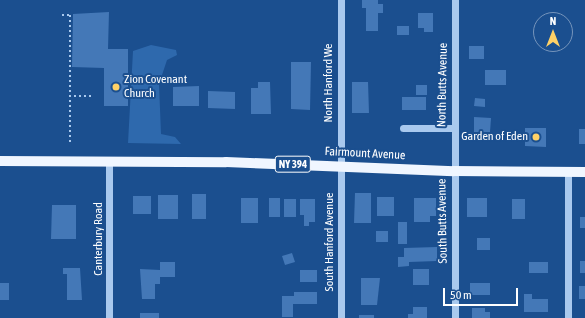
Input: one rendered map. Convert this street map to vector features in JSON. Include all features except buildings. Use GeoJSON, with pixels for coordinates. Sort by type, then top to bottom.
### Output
{"type":"FeatureCollection","features":[{"type":"Feature","properties":{"kind":"main road","name":"Fairmount Avenue"},"geometry":{"type":"LineString","coordinates":[[0,161],[109,161],[341,166],[454,171],[585,172]]}},
{"type":"Feature","properties":{"kind":"street","name":"North Hanford We"},"geometry":{"type":"LineString","coordinates":[[341,0],[341,166]]}},
{"type":"Feature","properties":{"kind":"street","name":"North Butts Avenue"},"geometry":{"type":"LineString","coordinates":[[454,171],[453,128],[455,0]]}},
{"type":"Feature","properties":{"kind":"street"},"geometry":{"type":"LineString","coordinates":[[403,128],[453,128]]}},
{"type":"Feature","properties":{"kind":"street","name":"Canterbury Road"},"geometry":{"type":"LineString","coordinates":[[109,161],[109,318]]}},
{"type":"Feature","properties":{"kind":"street","name":"South Hanford Avenue"},"geometry":{"type":"LineString","coordinates":[[341,166],[341,318]]}},
{"type":"Feature","properties":{"kind":"street","name":"South Butts Avenue"},"geometry":{"type":"LineString","coordinates":[[454,171],[455,318]]}},
{"type":"Feature","properties":{"kind":"street"},"geometry":{"type":"LineString","coordinates":[[568,172],[568,318]]}},
{"type":"Feature","properties":{"kind":"path"},"geometry":{"type":"LineString","coordinates":[[62,15],[70,15],[70,144]]}},
{"type":"Feature","properties":{"kind":"path"},"geometry":{"type":"LineString","coordinates":[[69,96],[91,96]]}},
{"type":"Feature","properties":{"kind":"shaded area"},"geometry":{"type":"Polygon","coordinates":[[[151,45],[176,50],[177,55],[167,60],[159,84],[161,134],[175,137],[181,144],[128,143],[133,51],[151,45]]]}},
{"type":"Feature","properties":{"kind":"place","name":"Zion Covenant Church"},"geometry":{"type":"Point","coordinates":[116,87]}},
{"type":"Feature","properties":{"kind":"place","name":"Garden of Eden"},"geometry":{"type":"Point","coordinates":[536,137]}}]}
